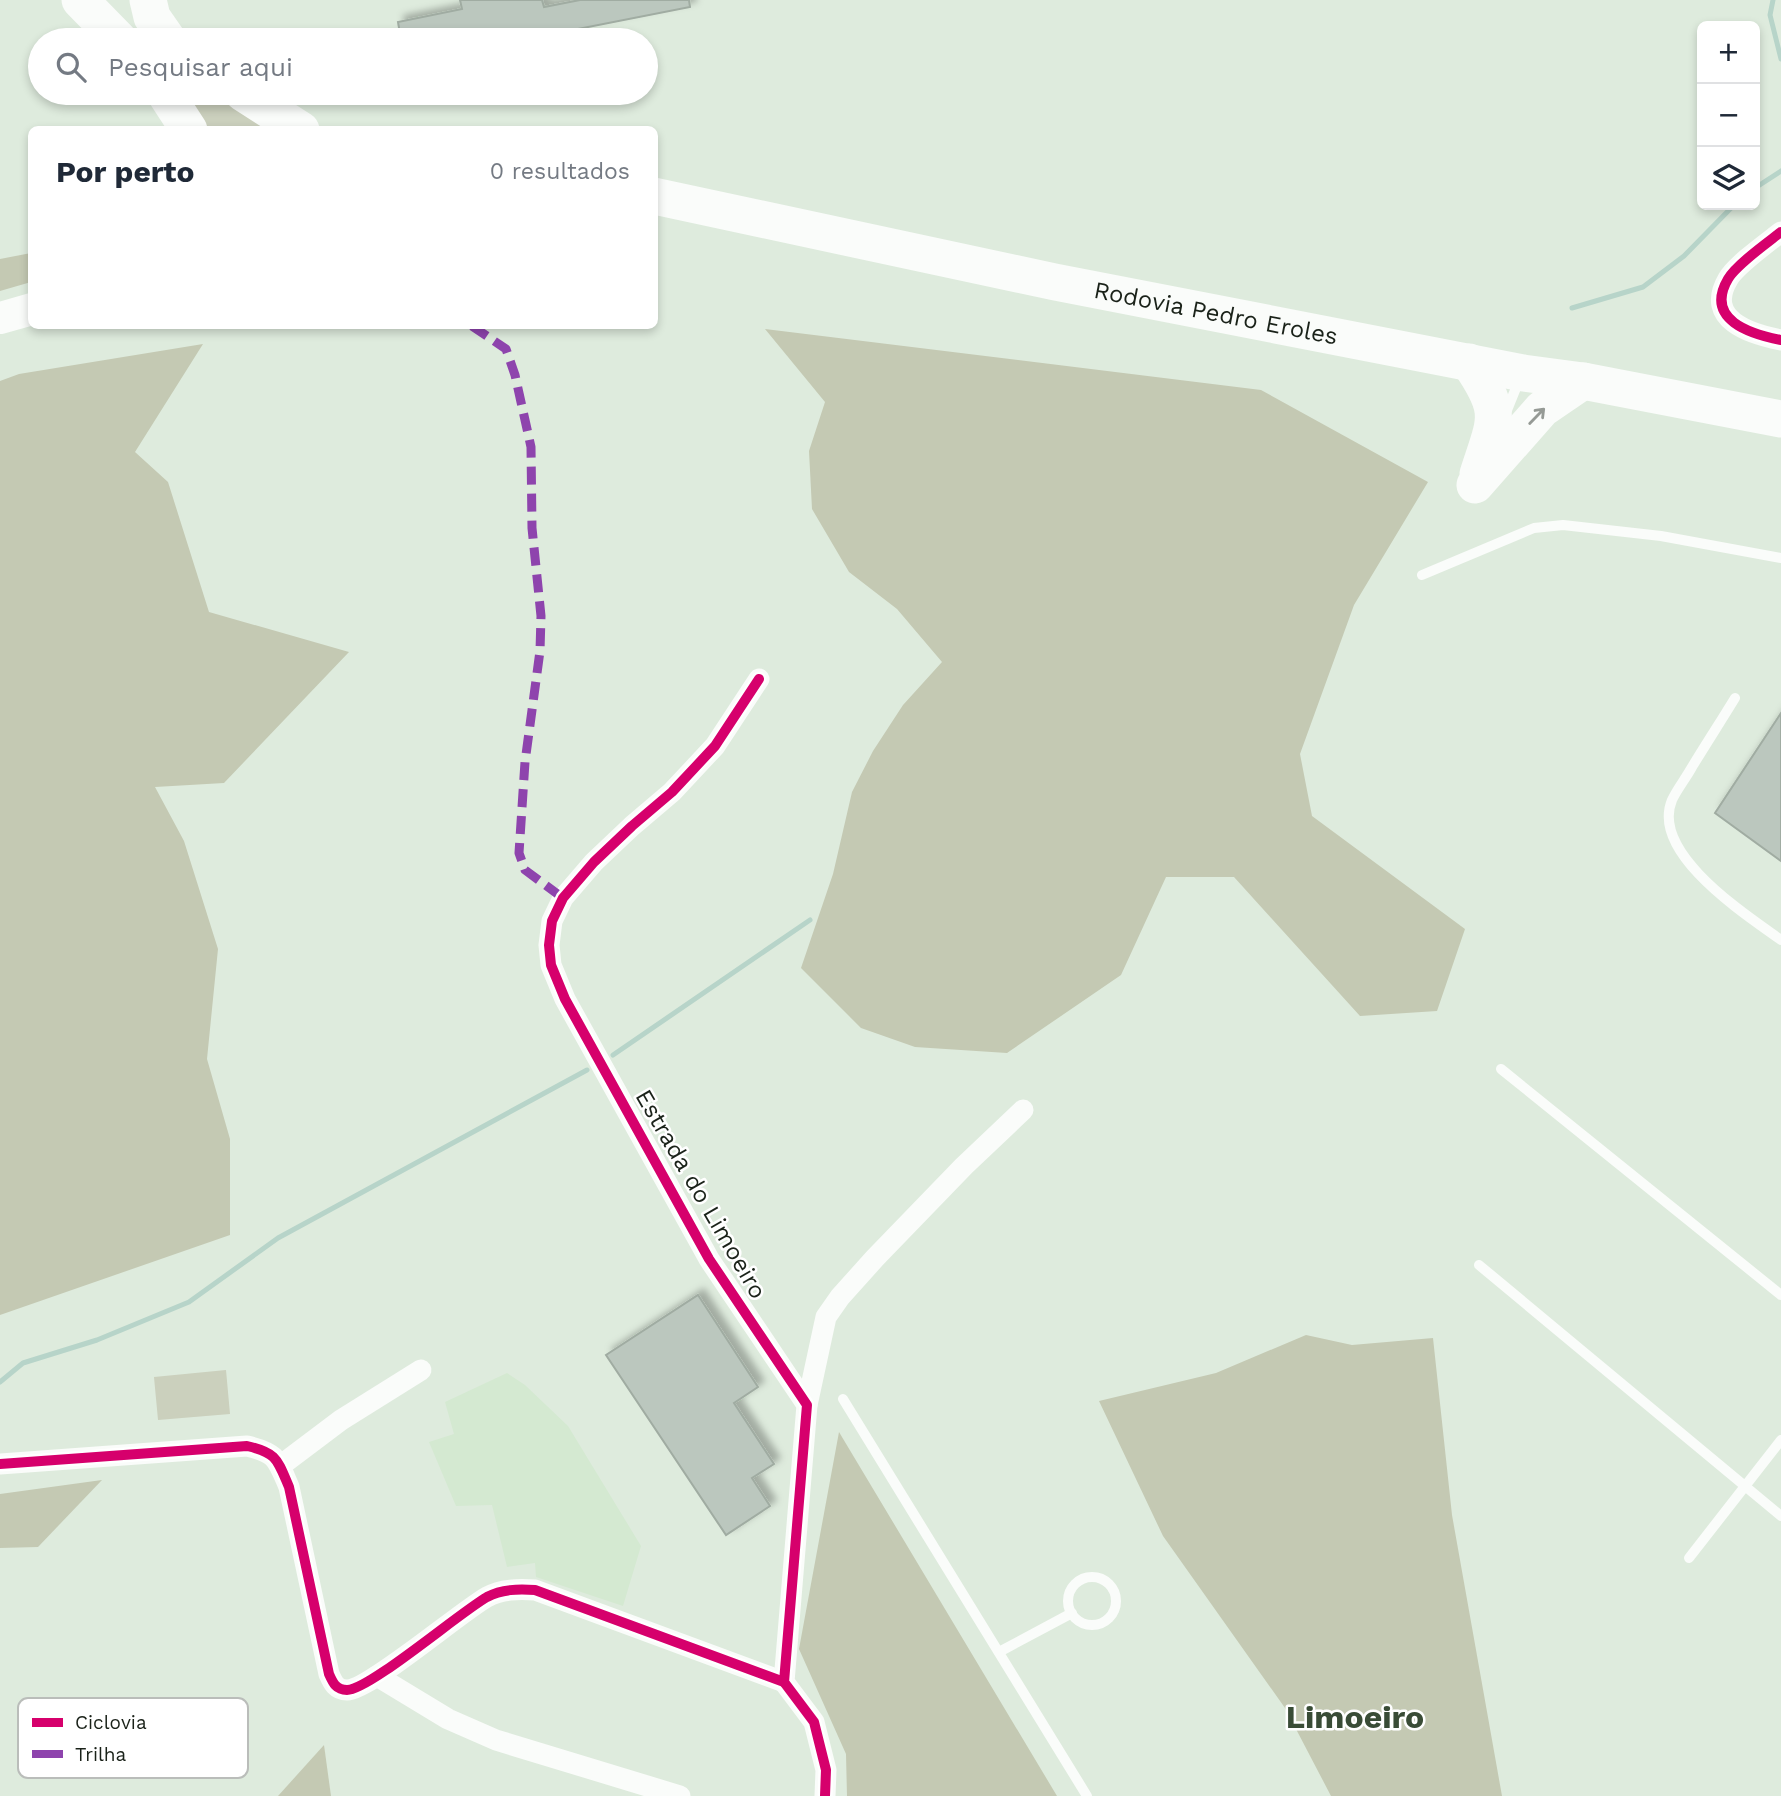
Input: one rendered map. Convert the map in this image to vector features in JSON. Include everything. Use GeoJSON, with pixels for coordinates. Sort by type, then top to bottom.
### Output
{"type":"FeatureCollection","features":[{"type":"Feature","properties":{"kind":"highway"},"geometry":{"type":"LineString","coordinates":[[80,0],[107,28]]}},
{"type":"Feature","properties":{"kind":"highway"},"geometry":{"type":"LineString","coordinates":[[148,0],[152,17],[160,28]]}},
{"type":"Feature","properties":{"kind":"highway"},"geometry":{"type":"LineString","coordinates":[[172,105],[186,126]]}},
{"type":"Feature","properties":{"kind":"highway"},"geometry":{"type":"LineString","coordinates":[[262,105],[295,126]]}},
{"type":"Feature","properties":{"kind":"highway","name":"Rodovia Pedro Eroles"},"geometry":{"type":"LineString","coordinates":[[658,185],[958,245],[1781,401]]}},
{"type":"Feature","properties":{"kind":"highway","name":"Rodovia Pedro Eroles"},"geometry":{"type":"LineString","coordinates":[[658,197],[1055,282],[1523,373],[1583,381],[1781,419]]}},
{"type":"Feature","properties":{"kind":"highway"},"geometry":{"type":"LineString","coordinates":[[1469,362],[1487,388],[1494,407],[1494,426],[1475,485]]}},
{"type":"Feature","properties":{"kind":"highway"},"geometry":{"type":"LineString","coordinates":[[1475,485],[1542,409],[1583,381]]}},
{"type":"Feature","properties":{"kind":"main road"},"geometry":{"type":"LineString","coordinates":[[0,318],[28,310]]}},
{"type":"Feature","properties":{"kind":"street"},"geometry":{"type":"LineString","coordinates":[[1781,232],[1729,277],[1723,292],[1723,307],[1727,316],[1740,328],[1755,335],[1781,340]]}},
{"type":"Feature","properties":{"kind":"street","name":"Estrada do Limoeiro"},"geometry":{"type":"LineString","coordinates":[[760,679],[715,746],[672,792],[594,862],[563,898],[552,921],[549,945],[551,965],[565,999],[709,1259],[807,1405]]}},
{"type":"Feature","properties":{"kind":"street"},"geometry":{"type":"LineString","coordinates":[[784,1682],[807,1405],[826,1317],[840,1297],[964,1166],[1023,1110]]}},
{"type":"Feature","properties":{"kind":"street"},"geometry":{"type":"LineString","coordinates":[[280,1466],[341,1420],[421,1370]]}},
{"type":"Feature","properties":{"kind":"street"},"geometry":{"type":"LineString","coordinates":[[0,1464],[247,1446],[268,1451],[280,1466],[289,1487],[323,1650],[333,1684],[339,1689],[350,1690],[377,1676],[444,1625],[489,1596],[519,1589],[535,1590],[784,1682],[814,1722],[825,1770],[825,1796]]}},
{"type":"Feature","properties":{"kind":"street"},"geometry":{"type":"LineString","coordinates":[[377,1676],[448,1720],[496,1740],[680,1796]]}},
{"type":"Feature","properties":{"kind":"lane"},"geometry":{"type":"LineString","coordinates":[[1475,485],[1523,373]]}},
{"type":"Feature","properties":{"kind":"lane"},"geometry":{"type":"LineString","coordinates":[[1422,575],[1534,528],[1563,525],[1661,536],[1781,558]]}},
{"type":"Feature","properties":{"kind":"lane"},"geometry":{"type":"LineString","coordinates":[[1735,698],[1671,801],[1670,822],[1681,856],[1702,879],[1781,940]]}},
{"type":"Feature","properties":{"kind":"lane"},"geometry":{"type":"LineString","coordinates":[[1501,1069],[1781,1295]]}},
{"type":"Feature","properties":{"kind":"lane"},"geometry":{"type":"LineString","coordinates":[[1479,1265],[1781,1516]]}},
{"type":"Feature","properties":{"kind":"lane"},"geometry":{"type":"LineString","coordinates":[[844,1399],[1087,1796]]}},
{"type":"Feature","properties":{"kind":"lane"},"geometry":{"type":"LineString","coordinates":[[1689,1558],[1781,1440]]}},
{"type":"Feature","properties":{"kind":"lane"},"geometry":{"type":"LineString","coordinates":[[1094,1577],[1108,1583],[1113,1589],[1116,1604],[1114,1611],[1104,1622],[1088,1625],[1072,1613],[1069,1594],[1079,1581],[1094,1577]]}},
{"type":"Feature","properties":{"kind":"lane"},"geometry":{"type":"LineString","coordinates":[[999,1651],[1072,1613]]}},
{"type":"Feature","properties":{"kind":"shaded area"},"geometry":{"type":"Polygon","coordinates":[[[185,105],[242,105],[270,126],[198,126],[185,105]]]}},
{"type":"Feature","properties":{"kind":"shaded area"},"geometry":{"type":"Polygon","coordinates":[[[28,254],[28,283],[0,291],[0,259],[28,254]]]}},
{"type":"Feature","properties":{"kind":"shaded area"},"geometry":{"type":"Polygon","coordinates":[[[765,329],[1261,390],[1428,482],[1354,605],[1300,754],[1312,816],[1465,929],[1437,1011],[1360,1016],[1234,877],[1166,877],[1121,975],[1007,1053],[915,1047],[861,1028],[801,968],[833,874],[852,792],[873,751],[903,705],[942,662],[897,609],[849,572],[812,509],[809,451],[825,402],[765,329]]]}},
{"type":"Feature","properties":{"kind":"shaded area"},"geometry":{"type":"Polygon","coordinates":[[[203,344],[135,452],[168,482],[209,612],[349,652],[224,783],[155,787],[184,841],[218,949],[207,1059],[230,1139],[230,1235],[0,1315],[0,381],[19,374],[203,344]]]}},
{"type":"Feature","properties":{"kind":"shaded area"},"geometry":{"type":"Polygon","coordinates":[[[1306,1335],[1352,1345],[1433,1338],[1452,1515],[1502,1796],[1331,1796],[1285,1708],[1163,1536],[1099,1401],[1216,1373],[1306,1335]]]}},
{"type":"Feature","properties":{"kind":"shaded area"},"geometry":{"type":"Polygon","coordinates":[[[226,1370],[230,1414],[158,1420],[154,1377],[226,1370]]]}},
{"type":"Feature","properties":{"kind":"shaded area"},"geometry":{"type":"Polygon","coordinates":[[[507,1373],[525,1385],[568,1426],[641,1546],[623,1606],[536,1577],[535,1563],[507,1567],[492,1505],[456,1506],[429,1442],[454,1434],[445,1402],[507,1373]]]}},
{"type":"Feature","properties":{"kind":"shaded area"},"geometry":{"type":"Polygon","coordinates":[[[839,1432],[1057,1796],[847,1796],[846,1754],[799,1649],[839,1432]]]}},
{"type":"Feature","properties":{"kind":"shaded area"},"geometry":{"type":"Polygon","coordinates":[[[102,1480],[38,1547],[0,1548],[0,1494],[102,1480]]]}},
{"type":"Feature","properties":{"kind":"shaded area"},"geometry":{"type":"Polygon","coordinates":[[[324,1745],[331,1796],[278,1796],[324,1745]]]}},
{"type":"Feature","properties":{"kind":"building"},"geometry":{"type":"Polygon","coordinates":[[[460,0],[542,0],[544,7],[580,0],[689,0],[690,7],[583,28],[399,28],[398,22],[462,9],[460,0]]]}},
{"type":"Feature","properties":{"kind":"building"},"geometry":{"type":"Polygon","coordinates":[[[1781,713],[1781,861],[1715,813],[1781,713]]]}},
{"type":"Feature","properties":{"kind":"building"},"geometry":{"type":"Polygon","coordinates":[[[698,1295],[758,1387],[734,1403],[774,1464],[752,1478],[770,1506],[726,1535],[606,1355],[698,1295]]]}},
{"type":"Feature","properties":{"kind":"waterway"},"geometry":{"type":"LineString","coordinates":[[1773,0],[1770,15],[1781,59]]}},
{"type":"Feature","properties":{"kind":"waterway"},"geometry":{"type":"LineString","coordinates":[[1760,185],[1781,171]]}},
{"type":"Feature","properties":{"kind":"waterway"},"geometry":{"type":"LineString","coordinates":[[1572,308],[1643,287],[1684,256],[1729,210]]}},
{"type":"Feature","properties":{"kind":"waterway"},"geometry":{"type":"LineString","coordinates":[[613,1055],[810,920]]}},
{"type":"Feature","properties":{"kind":"waterway"},"geometry":{"type":"LineString","coordinates":[[0,1382],[23,1363],[97,1340],[189,1302],[278,1238],[587,1070]]}},
{"type":"Feature","properties":{"kind":"marked path"},"geometry":{"type":"LineString","coordinates":[[476,329],[506,349],[515,375],[531,447],[532,528],[541,616],[540,651],[525,762],[519,853],[525,870],[563,898]]}},
{"type":"Feature","properties":{"kind":"cycle path"},"geometry":{"type":"LineString","coordinates":[[1781,232],[1732,273],[1722,293],[1722,305],[1726,315],[1734,323],[1757,334],[1781,340]]}},
{"type":"Feature","properties":{"kind":"cycle path"},"geometry":{"type":"LineString","coordinates":[[759,679],[715,746],[672,792],[594,862],[563,898],[552,921],[549,945],[551,965],[565,999],[709,1259],[807,1405],[784,1682],[814,1722],[826,1770],[825,1796]]}},
{"type":"Feature","properties":{"kind":"cycle path"},"geometry":{"type":"LineString","coordinates":[[0,1464],[247,1446],[265,1451],[275,1459],[289,1487],[329,1674],[335,1685],[343,1690],[358,1687],[374,1678],[487,1597],[504,1591],[522,1590],[535,1590],[784,1682]]}},
{"type":"Feature","properties":{"kind":"district","name":"Limoeiro"},"geometry":{"type":"Point","coordinates":[1355,1717]}}]}
